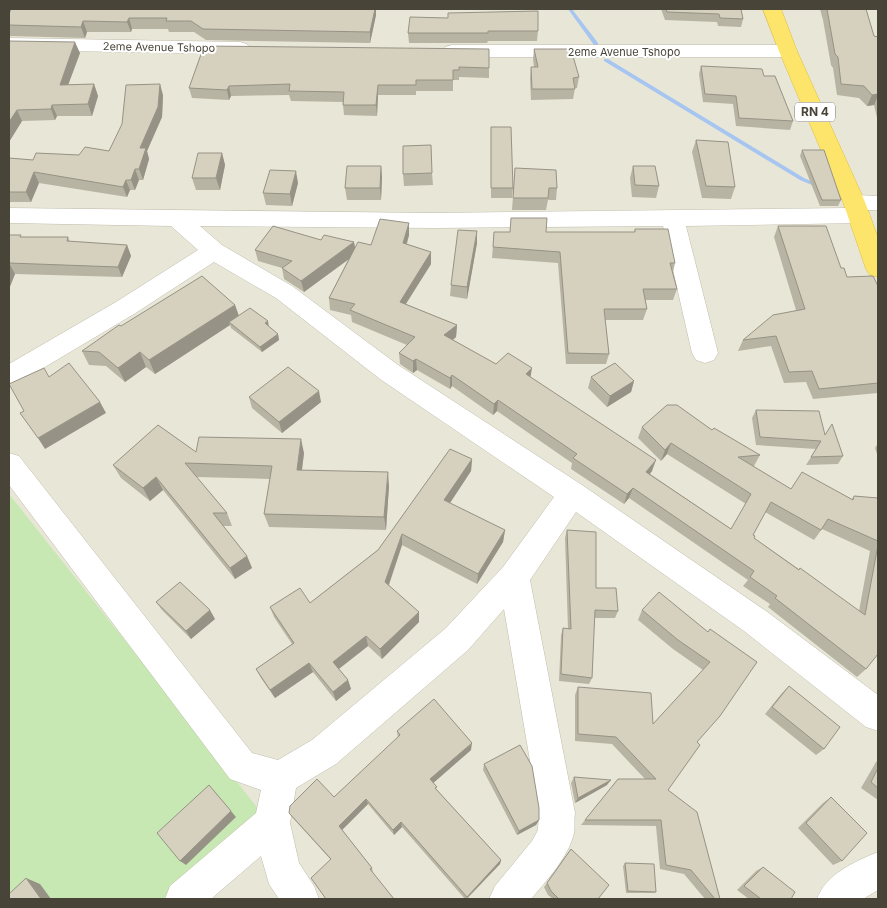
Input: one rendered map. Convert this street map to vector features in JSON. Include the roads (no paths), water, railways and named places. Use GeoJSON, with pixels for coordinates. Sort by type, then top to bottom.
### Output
{"type":"FeatureCollection","features":[{"type":"Feature","properties":{"kind":"highway","name":"RN 4"},"geometry":{"type":"LineString","coordinates":[[772,9],[788,51],[857,209],[878,270]]}},
{"type":"Feature","properties":{"kind":"street","name":"2eme Avenue Tshopo"},"geometry":{"type":"LineString","coordinates":[[9,44],[253,48]]}},
{"type":"Feature","properties":{"kind":"street","name":"2eme Avenue Tshopo"},"geometry":{"type":"LineString","coordinates":[[430,51],[788,51]]}},
{"type":"Feature","properties":{"kind":"street"},"geometry":{"type":"LineString","coordinates":[[9,216],[177,219],[673,220],[857,209],[878,203]]}},
{"type":"Feature","properties":{"kind":"street"},"geometry":{"type":"LineString","coordinates":[[177,219],[214,251],[284,292],[388,372],[572,494],[755,621],[878,715]]}},
{"type":"Feature","properties":{"kind":"street"},"geometry":{"type":"LineString","coordinates":[[673,220],[706,353]]}},
{"type":"Feature","properties":{"kind":"street"},"geometry":{"type":"LineString","coordinates":[[9,376],[125,308],[214,251]]}},
{"type":"Feature","properties":{"kind":"street"},"geometry":{"type":"LineString","coordinates":[[9,464],[242,767],[281,778],[324,752],[458,639],[514,577],[572,494]]}},
{"type":"Feature","properties":{"kind":"street"},"geometry":{"type":"LineString","coordinates":[[508,899],[545,854],[556,833],[557,813],[514,577]]}},
{"type":"Feature","properties":{"kind":"street"},"geometry":{"type":"LineString","coordinates":[[281,778],[272,823],[282,870],[300,899]]}},
{"type":"Feature","properties":{"kind":"street"},"geometry":{"type":"LineString","coordinates":[[183,899],[272,823]]}},
{"type":"Feature","properties":{"kind":"street"},"geometry":{"type":"LineString","coordinates":[[835,899],[847,888],[878,870]]}},
{"type":"Feature","properties":{"kind":"waterway"},"geometry":{"type":"LineString","coordinates":[[570,9],[596,44]]}},
{"type":"Feature","properties":{"kind":"waterway"},"geometry":{"type":"LineString","coordinates":[[606,60],[802,179],[819,186]]}}]}
